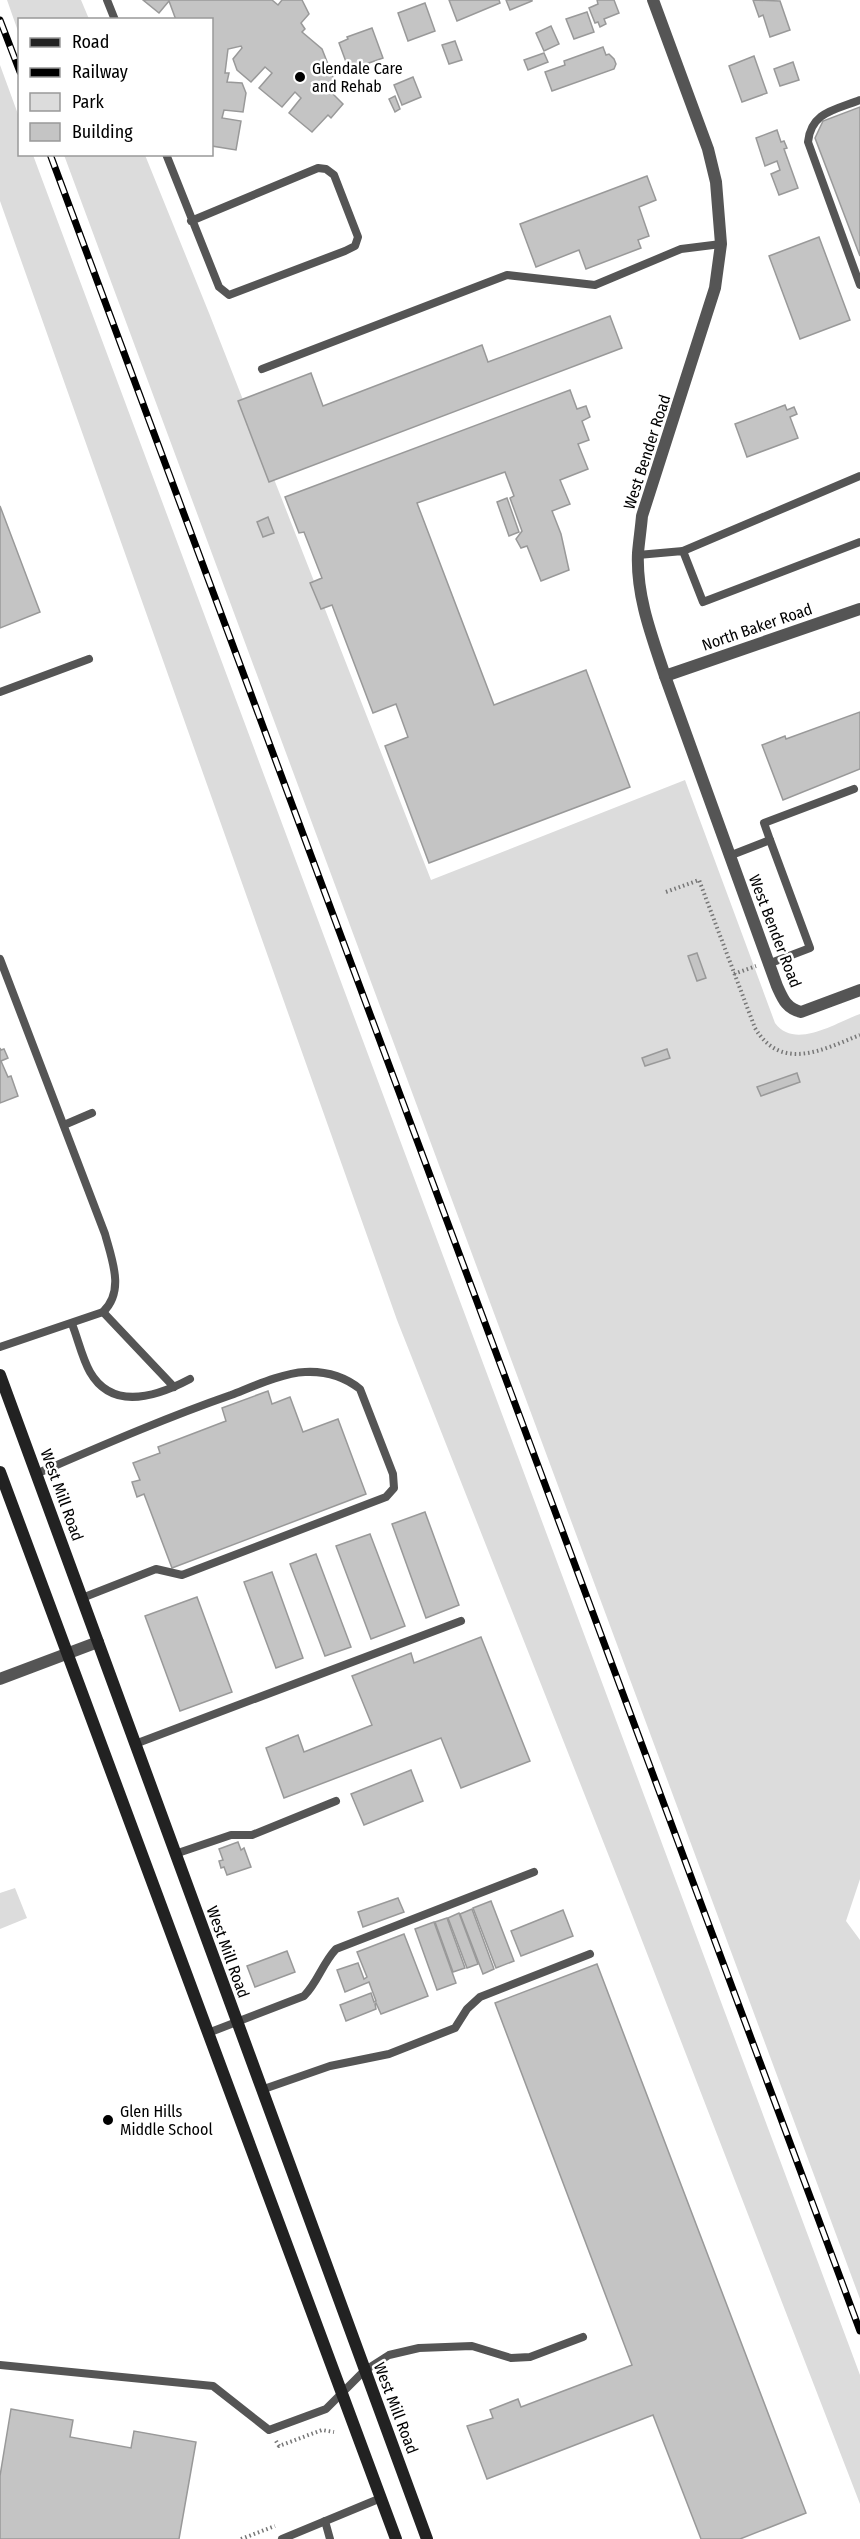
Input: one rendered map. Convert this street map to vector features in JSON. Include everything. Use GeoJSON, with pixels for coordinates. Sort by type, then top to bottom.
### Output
{"type":"FeatureCollection","features":[{"type":"Feature","properties":{"kind":"main road","name":"West Mill Road"},"geometry":{"type":"LineString","coordinates":[[0,1375],[427,2539]]}},
{"type":"Feature","properties":{"kind":"main road"},"geometry":{"type":"LineString","coordinates":[[0,1472],[396,2539]]}},
{"type":"Feature","properties":{"kind":"street","name":"West Bender Road"},"geometry":{"type":"LineString","coordinates":[[653,0],[708,149],[716,182],[722,244],[715,288],[642,516],[638,555],[642,599],[664,676],[785,1004],[801,1012],[860,990]]}},
{"type":"Feature","properties":{"kind":"street","name":"North Baker Road"},"geometry":{"type":"LineString","coordinates":[[664,676],[860,609]]}},
{"type":"Feature","properties":{"kind":"street"},"geometry":{"type":"LineString","coordinates":[[0,1680],[98,1642]]}},
{"type":"Feature","properties":{"kind":"lane"},"geometry":{"type":"LineString","coordinates":[[107,0],[114,18]]}},
{"type":"Feature","properties":{"kind":"lane"},"geometry":{"type":"LineString","coordinates":[[860,100],[821,115],[809,129],[808,142],[860,285]]}},
{"type":"Feature","properties":{"kind":"lane"},"geometry":{"type":"LineString","coordinates":[[167,156],[191,221],[219,287],[229,295],[345,251],[355,246],[358,237],[334,175],[326,169],[318,168],[191,221]]}},
{"type":"Feature","properties":{"kind":"lane"},"geometry":{"type":"LineString","coordinates":[[262,369],[507,275],[595,285],[681,249],[722,244]]}},
{"type":"Feature","properties":{"kind":"lane"},"geometry":{"type":"LineString","coordinates":[[638,555],[683,551],[860,476]]}},
{"type":"Feature","properties":{"kind":"lane"},"geometry":{"type":"LineString","coordinates":[[683,551],[703,602],[860,542]]}},
{"type":"Feature","properties":{"kind":"lane"},"geometry":{"type":"LineString","coordinates":[[0,692],[89,659]]}},
{"type":"Feature","properties":{"kind":"lane"},"geometry":{"type":"LineString","coordinates":[[768,962],[810,948],[764,823],[854,789]]}},
{"type":"Feature","properties":{"kind":"lane"},"geometry":{"type":"LineString","coordinates":[[729,856],[770,840]]}},
{"type":"Feature","properties":{"kind":"lane"},"geometry":{"type":"LineString","coordinates":[[0,959],[105,1234],[114,1268],[116,1287],[112,1304],[103,1312],[0,1347]]}},
{"type":"Feature","properties":{"kind":"lane"},"geometry":{"type":"LineString","coordinates":[[64,1125],[92,1113]]}},
{"type":"Feature","properties":{"kind":"lane"},"geometry":{"type":"LineString","coordinates":[[103,1312],[174,1388]]}},
{"type":"Feature","properties":{"kind":"lane"},"geometry":{"type":"LineString","coordinates":[[72,1324],[90,1372],[101,1386],[114,1395],[141,1398],[174,1388],[190,1379]]}},
{"type":"Feature","properties":{"kind":"lane"},"geometry":{"type":"LineString","coordinates":[[36,1474],[170,1416],[264,1383],[304,1372],[329,1374],[349,1380],[360,1389],[393,1474],[394,1488],[386,1497],[182,1575],[156,1569],[82,1598]]}},
{"type":"Feature","properties":{"kind":"lane"},"geometry":{"type":"LineString","coordinates":[[135,1744],[461,1621]]}},
{"type":"Feature","properties":{"kind":"lane"},"geometry":{"type":"LineString","coordinates":[[175,1854],[231,1835],[252,1835],[336,1801]]}},
{"type":"Feature","properties":{"kind":"lane"},"geometry":{"type":"LineString","coordinates":[[208,2033],[304,1995],[314,1987],[328,1957],[336,1949],[534,1872]]}},
{"type":"Feature","properties":{"kind":"lane"},"geometry":{"type":"LineString","coordinates":[[261,2090],[330,2066],[389,2054],[455,2028],[467,2009],[480,1997],[590,1954]]}},
{"type":"Feature","properties":{"kind":"lane"},"geometry":{"type":"LineString","coordinates":[[0,2365],[213,2386],[269,2430],[326,2409],[364,2371],[389,2355],[419,2348],[472,2346],[511,2358],[530,2357],[583,2337]]}},
{"type":"Feature","properties":{"kind":"lane"},"geometry":{"type":"LineString","coordinates":[[282,2539],[381,2498]]}},
{"type":"Feature","properties":{"kind":"lane"},"geometry":{"type":"LineString","coordinates":[[325,2521],[330,2539]]}},
{"type":"Feature","properties":{"kind":"path"},"geometry":{"type":"LineString","coordinates":[[666,892],[699,880],[755,1028],[767,1044],[778,1051],[796,1055],[860,1035]]}},
{"type":"Feature","properties":{"kind":"path"},"geometry":{"type":"LineString","coordinates":[[734,974],[768,962]]}},
{"type":"Feature","properties":{"kind":"path"},"geometry":{"type":"LineString","coordinates":[[269,2430],[279,2446],[322,2430],[334,2432]]}},
{"type":"Feature","properties":{"kind":"green space"},"geometry":{"type":"Polygon","coordinates":[[[7,0],[81,0],[89,18],[18,18],[18,31],[7,0]]]}},
{"type":"Feature","properties":{"kind":"green space"},"geometry":{"type":"Polygon","coordinates":[[[0,65],[18,114],[18,156],[33,156],[860,2375],[860,2504],[631,1912],[397,1320],[0,201],[0,65]]]}},
{"type":"Feature","properties":{"kind":"green space"},"geometry":{"type":"Polygon","coordinates":[[[64,156],[145,156],[431,880],[685,780],[775,1023],[783,1031],[804,1034],[816,1032],[860,1014],[860,1879],[846,1921],[860,1940],[860,2299],[64,156]]]}},
{"type":"Feature","properties":{"kind":"green space"},"geometry":{"type":"Polygon","coordinates":[[[15,1888],[27,1918],[0,1929],[0,1893],[15,1888]]]}},
{"type":"Feature","properties":{"kind":"building","name":"Glendale Care and Rehab"},"geometry":{"type":"Polygon","coordinates":[[[143,0],[272,0],[278,5],[282,0],[302,0],[309,14],[301,23],[305,29],[302,32],[322,49],[337,87],[332,93],[343,104],[331,118],[328,115],[312,132],[289,113],[301,98],[295,92],[282,107],[259,88],[272,73],[265,67],[251,82],[237,70],[233,59],[242,48],[241,46],[228,49],[225,73],[229,73],[227,82],[242,83],[246,93],[243,112],[224,110],[222,118],[241,121],[236,150],[213,146],[213,18],[175,18],[169,1],[159,13],[143,0]]]}},
{"type":"Feature","properties":{"kind":"building"},"geometry":{"type":"Polygon","coordinates":[[[449,0],[499,0],[500,3],[457,21],[449,0]]]}},
{"type":"Feature","properties":{"kind":"building"},"geometry":{"type":"Polygon","coordinates":[[[506,0],[532,0],[532,1],[510,10],[506,0]]]}},
{"type":"Feature","properties":{"kind":"building"},"geometry":{"type":"Polygon","coordinates":[[[597,0],[614,0],[619,13],[604,19],[606,24],[600,27],[598,22],[595,23],[589,8],[598,4],[597,0]]]}},
{"type":"Feature","properties":{"kind":"building"},"geometry":{"type":"Polygon","coordinates":[[[753,0],[780,1],[790,30],[770,37],[763,15],[759,17],[753,0]]]}},
{"type":"Feature","properties":{"kind":"building"},"geometry":{"type":"Polygon","coordinates":[[[425,3],[435,31],[408,41],[398,13],[425,3]]]}},
{"type":"Feature","properties":{"kind":"building"},"geometry":{"type":"Polygon","coordinates":[[[587,12],[594,32],[574,39],[566,19],[587,12]]]}},
{"type":"Feature","properties":{"kind":"building"},"geometry":{"type":"Polygon","coordinates":[[[551,26],[559,44],[544,51],[536,33],[551,26]]]}},
{"type":"Feature","properties":{"kind":"building"},"geometry":{"type":"Polygon","coordinates":[[[372,28],[383,58],[349,70],[339,43],[348,39],[347,37],[372,28]]]}},
{"type":"Feature","properties":{"kind":"building"},"geometry":{"type":"Polygon","coordinates":[[[455,41],[462,60],[449,64],[442,45],[455,41]]]}},
{"type":"Feature","properties":{"kind":"building"},"geometry":{"type":"Polygon","coordinates":[[[603,47],[606,55],[609,54],[614,59],[616,64],[614,69],[552,91],[545,72],[565,65],[564,61],[603,47]]]}},
{"type":"Feature","properties":{"kind":"building"},"geometry":{"type":"Polygon","coordinates":[[[544,53],[548,62],[528,70],[524,60],[544,53]]]}},
{"type":"Feature","properties":{"kind":"building"},"geometry":{"type":"Polygon","coordinates":[[[754,56],[767,93],[742,102],[729,66],[754,56]]]}},
{"type":"Feature","properties":{"kind":"building"},"geometry":{"type":"Polygon","coordinates":[[[793,62],[799,80],[780,86],[774,69],[793,62]]]}},
{"type":"Feature","properties":{"kind":"building"},"geometry":{"type":"Polygon","coordinates":[[[413,77],[421,97],[402,105],[394,85],[413,77]]]}},
{"type":"Feature","properties":{"kind":"building"},"geometry":{"type":"Polygon","coordinates":[[[395,96],[400,109],[395,112],[389,99],[395,96]]]}},
{"type":"Feature","properties":{"kind":"building"},"geometry":{"type":"Polygon","coordinates":[[[860,107],[860,256],[815,138],[823,121],[860,107]]]}},
{"type":"Feature","properties":{"kind":"building"},"geometry":{"type":"Polygon","coordinates":[[[777,130],[781,142],[784,141],[787,148],[784,149],[798,188],[779,195],[771,174],[780,170],[777,161],[765,166],[756,138],[777,130]]]}},
{"type":"Feature","properties":{"kind":"building"},"geometry":{"type":"Polygon","coordinates":[[[647,176],[656,200],[639,207],[649,236],[638,240],[641,248],[586,269],[579,250],[536,267],[520,224],[647,176]]]}},
{"type":"Feature","properties":{"kind":"building"},"geometry":{"type":"Polygon","coordinates":[[[819,237],[850,320],[800,339],[769,256],[819,237]]]}},
{"type":"Feature","properties":{"kind":"building"},"geometry":{"type":"Polygon","coordinates":[[[610,316],[622,348],[269,482],[238,401],[311,373],[323,406],[482,345],[488,362],[610,316]]]}},
{"type":"Feature","properties":{"kind":"building"},"geometry":{"type":"Polygon","coordinates":[[[570,390],[577,409],[586,406],[590,417],[582,421],[589,440],[578,444],[588,469],[560,480],[570,504],[552,511],[561,534],[569,570],[541,581],[527,546],[521,548],[516,539],[522,531],[510,498],[514,496],[505,472],[417,503],[494,705],[586,670],[630,787],[429,863],[385,746],[408,737],[396,704],[373,713],[332,605],[321,609],[310,583],[322,578],[304,532],[299,533],[285,497],[570,390]]]}},
{"type":"Feature","properties":{"kind":"building"},"geometry":{"type":"Polygon","coordinates":[[[785,405],[787,410],[794,407],[797,414],[790,417],[798,438],[747,457],[735,424],[785,405]]]}},
{"type":"Feature","properties":{"kind":"building"},"geometry":{"type":"Polygon","coordinates":[[[507,498],[519,532],[509,536],[497,502],[507,498]]]}},
{"type":"Feature","properties":{"kind":"building"},"geometry":{"type":"Polygon","coordinates":[[[0,506],[40,612],[0,628],[0,506]]]}},
{"type":"Feature","properties":{"kind":"building"},"geometry":{"type":"Polygon","coordinates":[[[268,517],[274,533],[263,537],[257,522],[268,517]]]}},
{"type":"Feature","properties":{"kind":"building"},"geometry":{"type":"Polygon","coordinates":[[[860,712],[860,769],[783,800],[762,745],[785,736],[786,739],[860,712]]]}},
{"type":"Feature","properties":{"kind":"building"},"geometry":{"type":"Polygon","coordinates":[[[697,953],[706,978],[697,981],[688,956],[697,953]]]}},
{"type":"Feature","properties":{"kind":"building"},"geometry":{"type":"Polygon","coordinates":[[[0,1048],[4,1049],[8,1058],[1,1061],[8,1077],[11,1076],[18,1096],[0,1103],[0,1048]]]}},
{"type":"Feature","properties":{"kind":"building"},"geometry":{"type":"Polygon","coordinates":[[[667,1049],[670,1058],[645,1066],[642,1058],[667,1049]]]}},
{"type":"Feature","properties":{"kind":"building"},"geometry":{"type":"Polygon","coordinates":[[[797,1073],[800,1082],[761,1096],[757,1087],[797,1073]]]}},
{"type":"Feature","properties":{"kind":"building"},"geometry":{"type":"Polygon","coordinates":[[[268,1391],[272,1404],[290,1397],[303,1432],[338,1419],[366,1494],[172,1568],[144,1494],[137,1497],[132,1482],[140,1480],[133,1463],[160,1453],[158,1447],[226,1421],[222,1408],[268,1391]]]}},
{"type":"Feature","properties":{"kind":"building"},"geometry":{"type":"Polygon","coordinates":[[[425,1512],[459,1605],[426,1618],[392,1524],[425,1512]]]}},
{"type":"Feature","properties":{"kind":"building"},"geometry":{"type":"Polygon","coordinates":[[[370,1534],[405,1626],[371,1639],[336,1546],[370,1534]]]}},
{"type":"Feature","properties":{"kind":"building"},"geometry":{"type":"Polygon","coordinates":[[[316,1554],[351,1647],[325,1656],[290,1564],[316,1554]]]}},
{"type":"Feature","properties":{"kind":"building"},"geometry":{"type":"Polygon","coordinates":[[[272,1572],[303,1658],[276,1668],[244,1582],[272,1572]]]}},
{"type":"Feature","properties":{"kind":"building"},"geometry":{"type":"Polygon","coordinates":[[[197,1597],[232,1692],[180,1711],[145,1616],[197,1597]]]}},
{"type":"Feature","properties":{"kind":"building"},"geometry":{"type":"Polygon","coordinates":[[[481,1637],[530,1761],[461,1788],[441,1738],[284,1798],[266,1748],[298,1735],[304,1752],[372,1725],[352,1676],[411,1653],[414,1663],[481,1637]]]}},
{"type":"Feature","properties":{"kind":"building"},"geometry":{"type":"Polygon","coordinates":[[[411,1770],[423,1801],[364,1825],[351,1794],[411,1770]]]}},
{"type":"Feature","properties":{"kind":"building"},"geometry":{"type":"Polygon","coordinates":[[[238,1842],[241,1850],[244,1848],[251,1867],[227,1875],[224,1867],[221,1868],[219,1861],[223,1860],[219,1849],[238,1842]]]}},
{"type":"Feature","properties":{"kind":"building"},"geometry":{"type":"Polygon","coordinates":[[[398,1898],[404,1912],[363,1927],[358,1912],[398,1898]]]}},
{"type":"Feature","properties":{"kind":"building"},"geometry":{"type":"Polygon","coordinates":[[[491,1901],[514,1961],[496,1968],[473,1908],[491,1901]]]}},
{"type":"Feature","properties":{"kind":"building"},"geometry":{"type":"Polygon","coordinates":[[[472,1909],[494,1969],[483,1974],[460,1914],[472,1909]]]}},
{"type":"Feature","properties":{"kind":"building"},"geometry":{"type":"Polygon","coordinates":[[[563,1910],[573,1936],[521,1956],[511,1931],[563,1910]]]}},
{"type":"Feature","properties":{"kind":"building"},"geometry":{"type":"Polygon","coordinates":[[[459,1913],[478,1964],[467,1968],[448,1918],[459,1913]]]}},
{"type":"Feature","properties":{"kind":"building"},"geometry":{"type":"Polygon","coordinates":[[[447,1918],[465,1968],[453,1972],[435,1922],[447,1918]]]}},
{"type":"Feature","properties":{"kind":"building"},"geometry":{"type":"Polygon","coordinates":[[[434,1922],[456,1983],[437,1990],[415,1929],[434,1922]]]}},
{"type":"Feature","properties":{"kind":"building"},"geometry":{"type":"Polygon","coordinates":[[[404,1934],[428,1996],[381,2014],[376,2003],[376,2009],[346,2021],[340,2005],[371,1993],[374,2002],[376,2001],[369,1982],[345,1992],[337,1970],[358,1963],[364,1979],[367,1977],[357,1952],[404,1934]]]}},
{"type":"Feature","properties":{"kind":"building"},"geometry":{"type":"Polygon","coordinates":[[[287,1951],[295,1972],[255,1987],[247,1966],[287,1951]]]}},
{"type":"Feature","properties":{"kind":"building"},"geometry":{"type":"Polygon","coordinates":[[[597,1964],[806,2513],[740,2539],[701,2539],[653,2415],[487,2479],[467,2426],[493,2418],[490,2410],[518,2399],[521,2407],[632,2365],[495,2003],[597,1964]]]}},
{"type":"Feature","properties":{"kind":"building"},"geometry":{"type":"Polygon","coordinates":[[[11,2409],[73,2420],[70,2437],[131,2448],[134,2431],[196,2442],[179,2539],[0,2539],[0,2476],[11,2409]]]}},
{"type":"Feature","properties":{"kind":"railway"},"geometry":{"type":"LineString","coordinates":[[0,20],[18,67]]}},
{"type":"Feature","properties":{"kind":"railway"},"geometry":{"type":"LineString","coordinates":[[51,156],[860,2331]]}},
{"type":"Feature","properties":{"kind":"place","name":"Glendale Care and Rehab"},"geometry":{"type":"Point","coordinates":[300,77]}},
{"type":"Feature","properties":{"kind":"place","name":"Glen Hills Middle School"},"geometry":{"type":"Point","coordinates":[108,2120]}}]}
